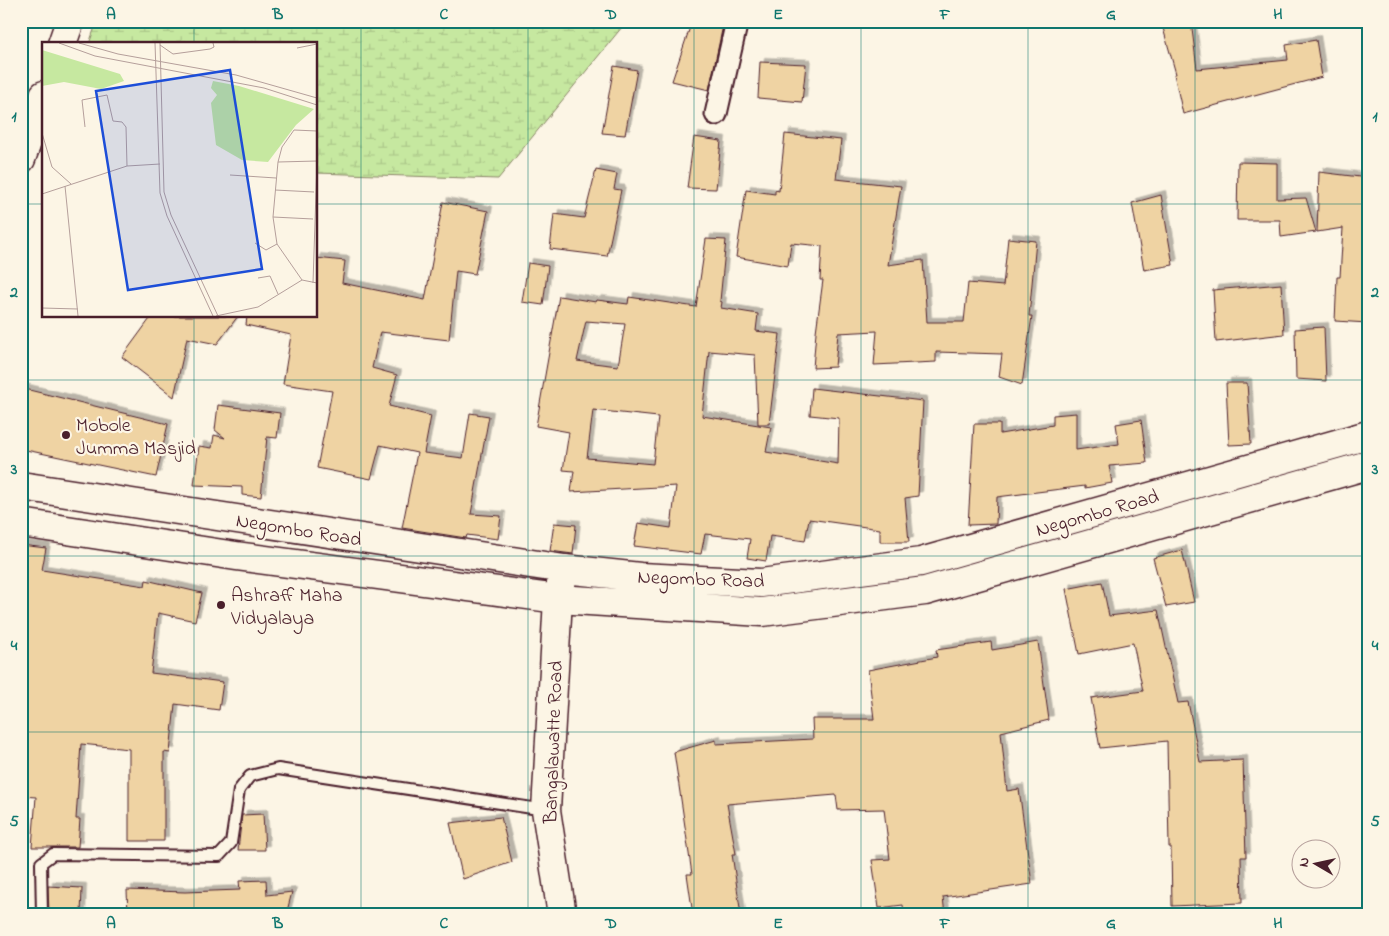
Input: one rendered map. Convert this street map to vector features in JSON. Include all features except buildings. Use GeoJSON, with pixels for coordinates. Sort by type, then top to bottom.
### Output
{"type":"FeatureCollection","features":[{"type":"Feature","properties":{"kind":"main road"},"geometry":{"type":"LineString","coordinates":[[63,42],[70,21]]}},
{"type":"Feature","properties":{"kind":"main road"},"geometry":{"type":"LineString","coordinates":[[21,159],[42,101]]}},
{"type":"Feature","properties":{"kind":"main road","name":"Negombo Road"},"geometry":{"type":"LineString","coordinates":[[21,486],[564,569],[640,576],[761,582],[922,562],[1368,435]]}},
{"type":"Feature","properties":{"kind":"main road","name":"Negombo Road"},"geometry":{"type":"LineString","coordinates":[[21,523],[236,556],[558,599],[762,612],[924,591],[1368,465]]}},
{"type":"Feature","properties":{"kind":"main road","name":"Bangalawatte Road"},"geometry":{"type":"LineString","coordinates":[[562,915],[546,810],[558,599],[564,569]]}},
{"type":"Feature","properties":{"kind":"street"},"geometry":{"type":"LineString","coordinates":[[716,114],[737,21]]}},
{"type":"Feature","properties":{"kind":"lane"},"geometry":{"type":"LineString","coordinates":[[42,915],[41,863],[54,854],[219,856],[231,843],[239,790],[250,776],[278,769],[546,810]]}},
{"type":"Feature","properties":{"kind":"green space"},"geometry":{"type":"Polygon","coordinates":[[[97,21],[627,21],[498,179],[318,173],[318,42],[90,42],[97,21]]]}},
{"type":"Feature","properties":{"kind":"place","name":"Mobole Jumma Masjid"},"geometry":{"type":"Point","coordinates":[66,435]}},
{"type":"Feature","properties":{"kind":"place","name":"Ashraff Maha Vidyalaya"},"geometry":{"type":"Point","coordinates":[221,605]}}]}
